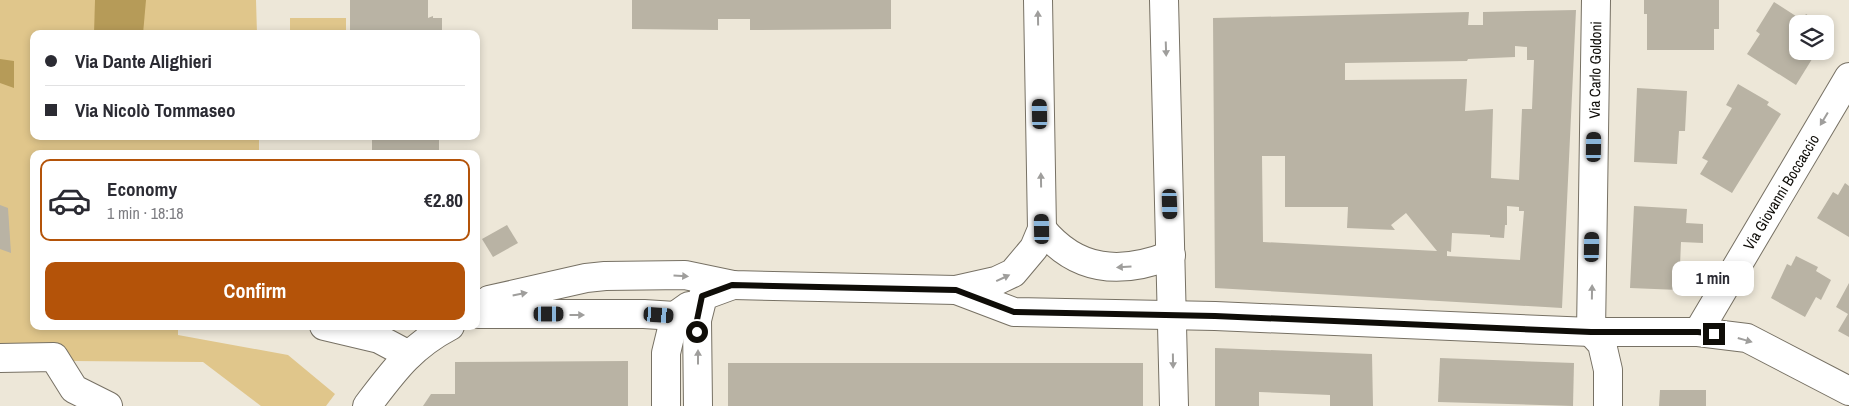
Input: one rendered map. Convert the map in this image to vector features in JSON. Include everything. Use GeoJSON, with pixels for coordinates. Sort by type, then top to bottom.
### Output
{"type":"FeatureCollection","features":[{"type":"Feature","properties":{"kind":"street"},"geometry":{"type":"LineString","coordinates":[[480,309],[490,300],[586,278],[606,276],[684,275],[732,285],[956,290],[996,281],[1013,273],[1034,248],[1042,229],[1038,0]]}},
{"type":"Feature","properties":{"kind":"street"},"geometry":{"type":"LineString","coordinates":[[1164,0],[1174,406]]}},
{"type":"Feature","properties":{"kind":"street","name":"Via Carlo Goldoni"},"geometry":{"type":"LineString","coordinates":[[1591,332],[1596,0]]}},
{"type":"Feature","properties":{"kind":"street","name":"Via Giovanni Boccaccio"},"geometry":{"type":"LineString","coordinates":[[1698,332],[1849,77]]}},
{"type":"Feature","properties":{"kind":"street"},"geometry":{"type":"LineString","coordinates":[[1042,229],[1052,242],[1078,259],[1105,268],[1154,262],[1170,255]]}},
{"type":"Feature","properties":{"kind":"street"},"geometry":{"type":"LineString","coordinates":[[666,406],[666,353],[675,316],[702,296],[732,285]]}},
{"type":"Feature","properties":{"kind":"street"},"geometry":{"type":"LineString","coordinates":[[956,290],[1014,312],[1173,315],[1591,332],[1698,332],[1747,338],[1849,391]]}},
{"type":"Feature","properties":{"kind":"street"},"geometry":{"type":"LineString","coordinates":[[698,406],[697,320],[702,296]]}},
{"type":"Feature","properties":{"kind":"street"},"geometry":{"type":"LineString","coordinates":[[480,312],[675,316]]}},
{"type":"Feature","properties":{"kind":"street"},"geometry":{"type":"LineString","coordinates":[[341,330],[379,339],[409,355]]}},
{"type":"Feature","properties":{"kind":"street"},"geometry":{"type":"LineString","coordinates":[[366,406],[400,363],[440,332]]}},
{"type":"Feature","properties":{"kind":"street"},"geometry":{"type":"LineString","coordinates":[[1591,332],[1602,344],[1608,370],[1608,406]]}},
{"type":"Feature","properties":{"kind":"street"},"geometry":{"type":"LineString","coordinates":[[0,358],[54,357],[74,389],[108,406]]}},
{"type":"Feature","properties":{"kind":"shaded area"},"geometry":{"type":"Polygon","coordinates":[[[0,0],[256,0],[257,30],[30,30],[30,140],[259,140],[259,150],[30,150],[30,330],[178,330],[178,335],[288,355],[335,394],[326,406],[261,406],[203,362],[70,361],[63,347],[0,348],[0,0]]]}},
{"type":"Feature","properties":{"kind":"shaded area"},"geometry":{"type":"Polygon","coordinates":[[[95,0],[146,0],[143,30],[94,30],[95,0]]]}},
{"type":"Feature","properties":{"kind":"shaded area"},"geometry":{"type":"Polygon","coordinates":[[[290,18],[346,18],[346,30],[290,30],[290,18]]]}},
{"type":"Feature","properties":{"kind":"shaded area"},"geometry":{"type":"Polygon","coordinates":[[[0,59],[14,61],[14,88],[0,83],[0,59]]]}},
{"type":"Feature","properties":{"kind":"building"},"geometry":{"type":"Polygon","coordinates":[[[350,0],[428,0],[428,18],[433,16],[433,18],[442,18],[442,30],[350,30],[350,0]]]}},
{"type":"Feature","properties":{"kind":"building"},"geometry":{"type":"Polygon","coordinates":[[[632,0],[891,0],[891,29],[750,30],[750,19],[718,19],[718,30],[632,29],[632,0]]]}},
{"type":"Feature","properties":{"kind":"building"},"geometry":{"type":"Polygon","coordinates":[[[1644,0],[1719,0],[1719,29],[1714,29],[1714,50],[1647,50],[1647,14],[1644,14],[1644,0]]]}},
{"type":"Feature","properties":{"kind":"building"},"geometry":{"type":"Polygon","coordinates":[[[1774,2],[1794,15],[1789,15],[1789,60],[1811,60],[1796,85],[1747,54],[1760,34],[1756,31],[1774,2]]]}},
{"type":"Feature","properties":{"kind":"building"},"geometry":{"type":"Polygon","coordinates":[[[1576,10],[1562,308],[1215,288],[1213,18],[1469,12],[1468,25],[1483,25],[1483,12],[1576,10]],[[1515,46],[1515,57],[1468,59],[1467,61],[1345,63],[1345,80],[1467,79],[1465,111],[1493,109],[1491,178],[1519,180],[1522,109],[1532,109],[1534,60],[1527,60],[1527,47],[1515,46]],[[1262,156],[1263,242],[1437,251],[1406,213],[1391,225],[1395,230],[1347,228],[1348,207],[1285,207],[1285,156],[1262,156]],[[1507,206],[1507,225],[1505,225],[1504,238],[1490,237],[1490,235],[1452,233],[1451,252],[1447,251],[1447,256],[1520,260],[1524,211],[1519,211],[1519,207],[1507,206]]]}},
{"type":"Feature","properties":{"kind":"building"},"geometry":{"type":"Polygon","coordinates":[[[1738,84],[1769,102],[1767,105],[1781,114],[1732,193],[1700,174],[1708,161],[1702,158],[1732,108],[1726,105],[1738,84]]]}},
{"type":"Feature","properties":{"kind":"building"},"geometry":{"type":"Polygon","coordinates":[[[1637,88],[1687,91],[1685,131],[1679,131],[1677,164],[1634,162],[1637,88]]]}},
{"type":"Feature","properties":{"kind":"building"},"geometry":{"type":"Polygon","coordinates":[[[372,140],[439,140],[439,150],[372,150],[372,140]]]}},
{"type":"Feature","properties":{"kind":"building"},"geometry":{"type":"Polygon","coordinates":[[[1845,183],[1849,186],[1849,237],[1817,218],[1833,192],[1838,195],[1845,183]]]}},
{"type":"Feature","properties":{"kind":"building"},"geometry":{"type":"Polygon","coordinates":[[[0,205],[8,208],[11,253],[0,249],[0,205]]]}},
{"type":"Feature","properties":{"kind":"building"},"geometry":{"type":"Polygon","coordinates":[[[1634,206],[1687,209],[1686,223],[1703,224],[1703,243],[1681,242],[1679,290],[1630,288],[1634,206]]]}},
{"type":"Feature","properties":{"kind":"building"},"geometry":{"type":"Polygon","coordinates":[[[507,225],[518,243],[493,257],[482,239],[507,225]]]}},
{"type":"Feature","properties":{"kind":"building"},"geometry":{"type":"Polygon","coordinates":[[[1796,256],[1818,267],[1816,271],[1831,280],[1821,300],[1816,297],[1805,317],[1771,298],[1787,264],[1791,266],[1796,256]]]}},
{"type":"Feature","properties":{"kind":"building"},"geometry":{"type":"Polygon","coordinates":[[[1849,283],[1849,337],[1838,331],[1848,314],[1836,307],[1849,283]]]}},
{"type":"Feature","properties":{"kind":"building"},"geometry":{"type":"Polygon","coordinates":[[[1215,348],[1372,354],[1373,406],[1330,406],[1330,395],[1259,392],[1259,406],[1215,406],[1215,348]]]}},
{"type":"Feature","properties":{"kind":"building"},"geometry":{"type":"Polygon","coordinates":[[[1440,358],[1574,363],[1573,406],[1438,402],[1440,358]]]}},
{"type":"Feature","properties":{"kind":"building"},"geometry":{"type":"Polygon","coordinates":[[[628,361],[628,406],[423,406],[431,394],[455,394],[455,362],[628,361]]]}},
{"type":"Feature","properties":{"kind":"building"},"geometry":{"type":"Polygon","coordinates":[[[728,363],[1143,363],[1143,406],[728,406],[728,363]]]}},
{"type":"Feature","properties":{"kind":"building"},"geometry":{"type":"Polygon","coordinates":[[[1660,390],[1706,390],[1706,406],[1659,406],[1660,390]]]}},
{"type":"Feature","properties":{"kind":"route"},"geometry":{"type":"LineString","coordinates":[[697,332],[697,320],[702,296],[732,285],[956,290],[1014,312],[1215,316],[1591,332],[1698,332],[1714,334]]}}]}
